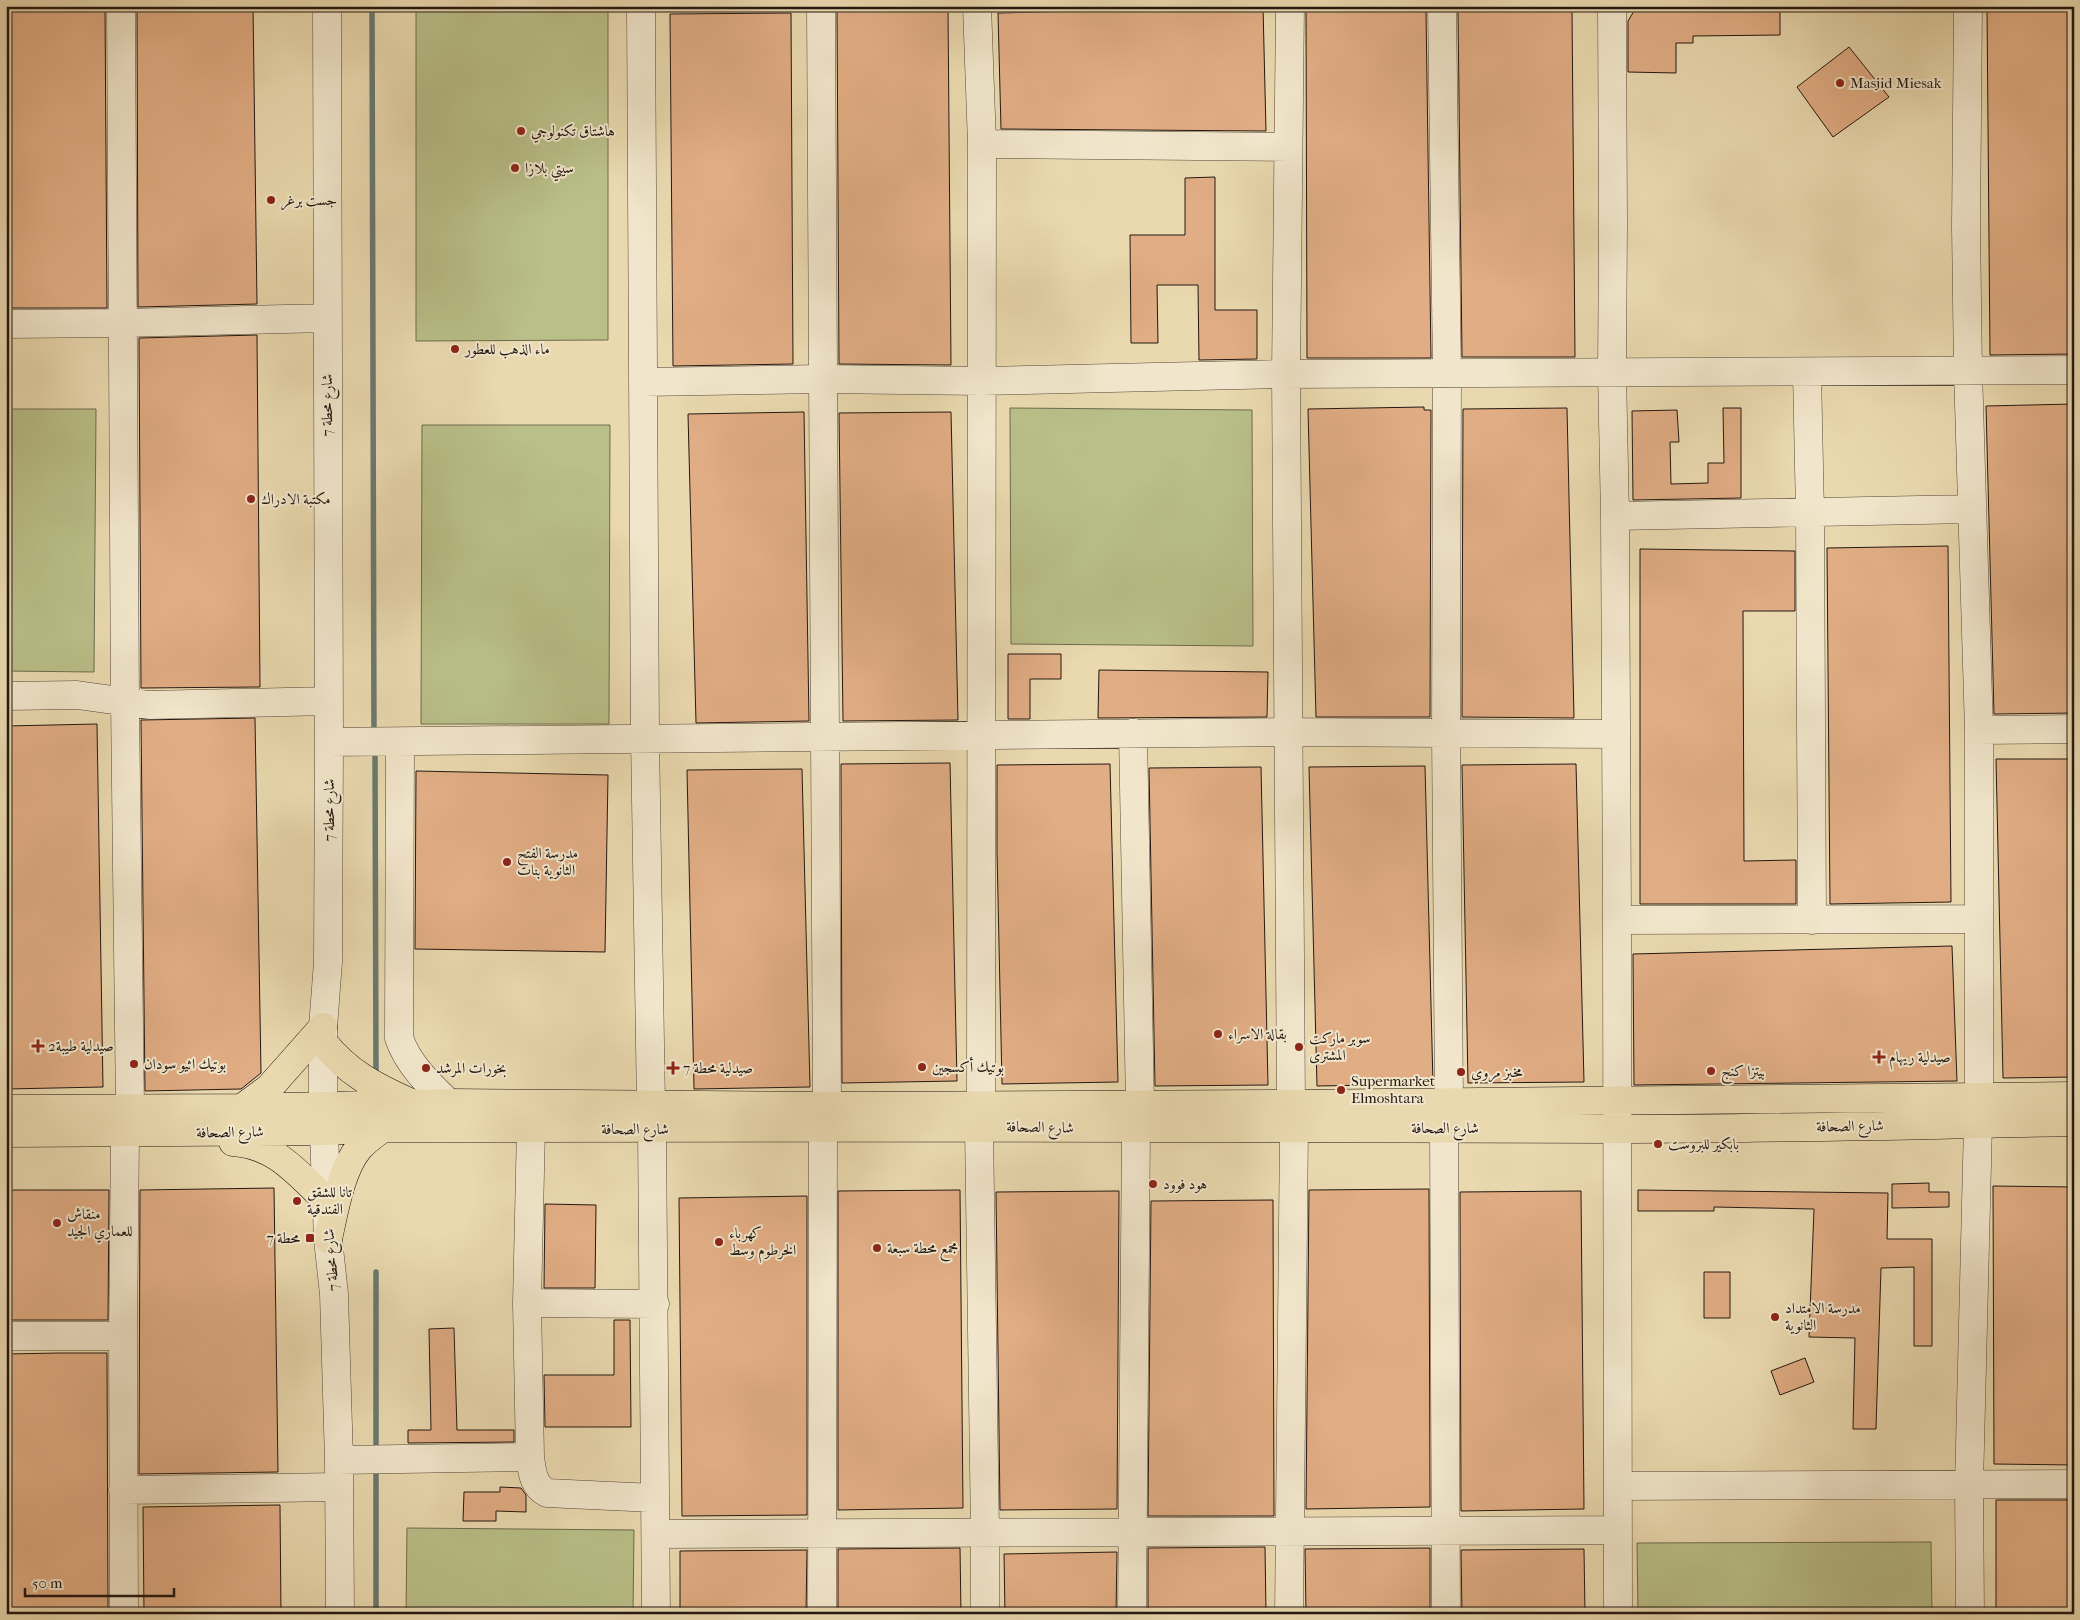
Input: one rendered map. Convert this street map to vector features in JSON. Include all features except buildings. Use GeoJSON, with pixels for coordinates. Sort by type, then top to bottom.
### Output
{"type":"FeatureCollection","features":[{"type":"Feature","properties":{"kind":"main road"},"geometry":{"type":"LineString","coordinates":[[242,1108],[269,1088],[324,1035],[335,1057],[363,1079],[415,1104]]}},
{"type":"Feature","properties":{"kind":"main road","name":"شارع الصحافة"},"geometry":{"type":"LineString","coordinates":[[1447,1115],[1618,1129],[1979,1111],[2074,1096]]}},
{"type":"Feature","properties":{"kind":"main road","name":"شارع الصحافة"},"geometry":{"type":"LineString","coordinates":[[6,1109],[127,1120],[162,1133],[324,1119],[415,1104],[449,1103],[652,1117],[825,1118],[1447,1115],[1616,1101],[1979,1111],[2074,1122]]}},
{"type":"Feature","properties":{"kind":"main road","name":"شارع الصحافة"},"geometry":{"type":"LineString","coordinates":[[6,1133],[242,1108],[383,1128],[531,1128],[652,1117]]}},
{"type":"Feature","properties":{"kind":"main road"},"geometry":{"type":"LineString","coordinates":[[328,1239],[341,1190],[353,1156],[367,1139],[383,1128]]}},
{"type":"Feature","properties":{"kind":"main road"},"geometry":{"type":"LineString","coordinates":[[162,1133],[187,1140],[259,1146],[272,1152],[284,1161],[326,1200]]}},
{"type":"Feature","properties":{"kind":"street"},"geometry":{"type":"LineString","coordinates":[[121,6],[127,1120],[123,1336],[124,1614]]}},
{"type":"Feature","properties":{"kind":"street","name":"شارع محطة 7"},"geometry":{"type":"LineString","coordinates":[[327,6],[330,742],[328,962],[324,1035],[324,1119],[328,1239],[334,1294],[339,1460],[340,1614]]}},
{"type":"Feature","properties":{"kind":"street"},"geometry":{"type":"LineString","coordinates":[[640,6],[645,738],[655,1304],[654,1498],[656,1614]]}},
{"type":"Feature","properties":{"kind":"street"},"geometry":{"type":"LineString","coordinates":[[821,6],[825,735],[822,1614]]}},
{"type":"Feature","properties":{"kind":"street"},"geometry":{"type":"LineString","coordinates":[[978,6],[982,144],[980,1116],[985,1614]]}},
{"type":"Feature","properties":{"kind":"street"},"geometry":{"type":"LineString","coordinates":[[1290,6],[1286,374],[1292,1116],[1290,1614]]}},
{"type":"Feature","properties":{"kind":"street"},"geometry":{"type":"LineString","coordinates":[[1442,6],[1447,373],[1446,1614]]}},
{"type":"Feature","properties":{"kind":"street"},"geometry":{"type":"LineString","coordinates":[[1612,6],[1612,372],[1615,516],[1616,1101],[1618,1129],[1618,1614]]}},
{"type":"Feature","properties":{"kind":"street"},"geometry":{"type":"LineString","coordinates":[[1968,6],[1966,226],[1968,371],[1979,730],[1979,1111],[1969,1485],[1970,1614]]}},
{"type":"Feature","properties":{"kind":"street"},"geometry":{"type":"LineString","coordinates":[[982,144],[1288,147]]}},
{"type":"Feature","properties":{"kind":"street"},"geometry":{"type":"LineString","coordinates":[[6,324],[327,318]]}},
{"type":"Feature","properties":{"kind":"street"},"geometry":{"type":"LineString","coordinates":[[643,382],[823,379],[981,380],[1286,374],[2074,370]]}},
{"type":"Feature","properties":{"kind":"street"},"geometry":{"type":"LineString","coordinates":[[1807,372],[1810,513],[1812,920]]}},
{"type":"Feature","properties":{"kind":"street"},"geometry":{"type":"LineString","coordinates":[[1615,516],[1972,509]]}},
{"type":"Feature","properties":{"kind":"street"},"geometry":{"type":"LineString","coordinates":[[6,696],[77,695],[149,705],[329,701]]}},
{"type":"Feature","properties":{"kind":"street"},"geometry":{"type":"LineString","coordinates":[[1979,730],[2074,729]]}},
{"type":"Feature","properties":{"kind":"street"},"geometry":{"type":"LineString","coordinates":[[330,742],[825,735],[1288,732],[1615,734]]}},
{"type":"Feature","properties":{"kind":"street"},"geometry":{"type":"LineString","coordinates":[[1132,1614],[1138,1117],[1133,733]]}},
{"type":"Feature","properties":{"kind":"street"},"geometry":{"type":"LineString","coordinates":[[400,742],[399,1038],[402,1048],[422,1076],[473,1128]]}},
{"type":"Feature","properties":{"kind":"street"},"geometry":{"type":"LineString","coordinates":[[1617,920],[1979,919]]}},
{"type":"Feature","properties":{"kind":"street"},"geometry":{"type":"LineString","coordinates":[[531,1128],[527,1303],[530,1457],[536,1483],[540,1490],[547,1493],[654,1498]]}},
{"type":"Feature","properties":{"kind":"street"},"geometry":{"type":"LineString","coordinates":[[527,1303],[655,1304]]}},
{"type":"Feature","properties":{"kind":"street"},"geometry":{"type":"LineString","coordinates":[[6,1336],[123,1336]]}},
{"type":"Feature","properties":{"kind":"street"},"geometry":{"type":"LineString","coordinates":[[339,1460],[530,1457]]}},
{"type":"Feature","properties":{"kind":"street"},"geometry":{"type":"LineString","coordinates":[[1618,1486],[2074,1484]]}},
{"type":"Feature","properties":{"kind":"street"},"geometry":{"type":"LineString","coordinates":[[123,1490],[339,1487]]}},
{"type":"Feature","properties":{"kind":"street"},"geometry":{"type":"LineString","coordinates":[[656,1534],[1618,1530]]}},
{"type":"Feature","properties":{"kind":"green space"},"geometry":{"type":"Polygon","coordinates":[[[416,6],[608,6],[608,340],[416,341],[416,6]]]}},
{"type":"Feature","properties":{"kind":"green space"},"geometry":{"type":"Polygon","coordinates":[[[1010,408],[1252,410],[1253,646],[1011,644],[1010,408]]]}},
{"type":"Feature","properties":{"kind":"green space"},"geometry":{"type":"Polygon","coordinates":[[[6,409],[96,409],[94,672],[6,671],[6,409]]]}},
{"type":"Feature","properties":{"kind":"green space"},"geometry":{"type":"Polygon","coordinates":[[[422,425],[610,425],[609,724],[421,724],[422,425]]]}},
{"type":"Feature","properties":{"kind":"green space"},"geometry":{"type":"Polygon","coordinates":[[[407,1528],[634,1530],[633,1614],[406,1614],[407,1528]]]}},
{"type":"Feature","properties":{"kind":"green space"},"geometry":{"type":"Polygon","coordinates":[[[1931,1542],[1932,1614],[1638,1614],[1637,1543],[1931,1542]]]}},
{"type":"Feature","properties":{"kind":"waterway"},"geometry":{"type":"LineString","coordinates":[[372,6],[374,734]]}},
{"type":"Feature","properties":{"kind":"waterway"},"geometry":{"type":"LineString","coordinates":[[375,748],[376,1077]]}},
{"type":"Feature","properties":{"kind":"waterway"},"geometry":{"type":"LineString","coordinates":[[376,1272],[376,1452]]}},
{"type":"Feature","properties":{"kind":"waterway"},"geometry":{"type":"LineString","coordinates":[[376,1466],[376,1614]]}},
{"type":"Feature","properties":{"kind":"place","name":"Masjid Miesak"},"geometry":{"type":"Point","coordinates":[1840,83]}},
{"type":"Feature","properties":{"kind":"place","name":"هاشتاق تكنولوجي"},"geometry":{"type":"Point","coordinates":[521,131]}},
{"type":"Feature","properties":{"kind":"place","name":"سيتي بلازا"},"geometry":{"type":"Point","coordinates":[515,168]}},
{"type":"Feature","properties":{"kind":"place","name":"جست برغر"},"geometry":{"type":"Point","coordinates":[271,200]}},
{"type":"Feature","properties":{"kind":"place","name":"ماء الذهب للعطور"},"geometry":{"type":"Point","coordinates":[455,349]}},
{"type":"Feature","properties":{"kind":"place","name":"مكتبة الادراك"},"geometry":{"type":"Point","coordinates":[251,499]}},
{"type":"Feature","properties":{"kind":"place","name":"مدرسة الفتح الثانوية بنات"},"geometry":{"type":"Point","coordinates":[507,862]}},
{"type":"Feature","properties":{"kind":"place","name":"بقالة الاسراء"},"geometry":{"type":"Point","coordinates":[1218,1034]}},
{"type":"Feature","properties":{"kind":"place","name":"صيدلية طيبة2"},"geometry":{"type":"Point","coordinates":[38,1046]}},
{"type":"Feature","properties":{"kind":"place","name":"سوبر ماركت المشترى"},"geometry":{"type":"Point","coordinates":[1299,1047]}},
{"type":"Feature","properties":{"kind":"place","name":"صيدلية ريهام"},"geometry":{"type":"Point","coordinates":[1879,1057]}},
{"type":"Feature","properties":{"kind":"place","name":"بوتيك اثيو سودان"},"geometry":{"type":"Point","coordinates":[134,1064]}},
{"type":"Feature","properties":{"kind":"place","name":"بوتيك أكسجين"},"geometry":{"type":"Point","coordinates":[922,1067]}},
{"type":"Feature","properties":{"kind":"place","name":"بخورات المرشد"},"geometry":{"type":"Point","coordinates":[426,1068]}},
{"type":"Feature","properties":{"kind":"place","name":"صيدلية محطة 7"},"geometry":{"type":"Point","coordinates":[673,1068]}},
{"type":"Feature","properties":{"kind":"place","name":"بيتزا كنج"},"geometry":{"type":"Point","coordinates":[1711,1071]}},
{"type":"Feature","properties":{"kind":"place","name":"مخبز مروي"},"geometry":{"type":"Point","coordinates":[1461,1072]}},
{"type":"Feature","properties":{"kind":"place","name":"Supermarket Elmoshtara"},"geometry":{"type":"Point","coordinates":[1341,1090]}},
{"type":"Feature","properties":{"kind":"place","name":"بابكير للبروست"},"geometry":{"type":"Point","coordinates":[1658,1144]}},
{"type":"Feature","properties":{"kind":"place","name":"هود فوود"},"geometry":{"type":"Point","coordinates":[1153,1184]}},
{"type":"Feature","properties":{"kind":"place","name":"تانا للشقق الفندقية"},"geometry":{"type":"Point","coordinates":[297,1201]}},
{"type":"Feature","properties":{"kind":"place","name":"منقاش للعماري الجيد"},"geometry":{"type":"Point","coordinates":[57,1223]}},
{"type":"Feature","properties":{"kind":"place","name":"محطة 7"},"geometry":{"type":"Point","coordinates":[310,1238]}},
{"type":"Feature","properties":{"kind":"place","name":"كهرباء الخرطوم وسط"},"geometry":{"type":"Point","coordinates":[719,1242]}},
{"type":"Feature","properties":{"kind":"place","name":"مجمع محطة سبعة"},"geometry":{"type":"Point","coordinates":[877,1248]}},
{"type":"Feature","properties":{"kind":"place","name":"مدرسة الامتداد الثانوية"},"geometry":{"type":"Point","coordinates":[1775,1317]}}]}
